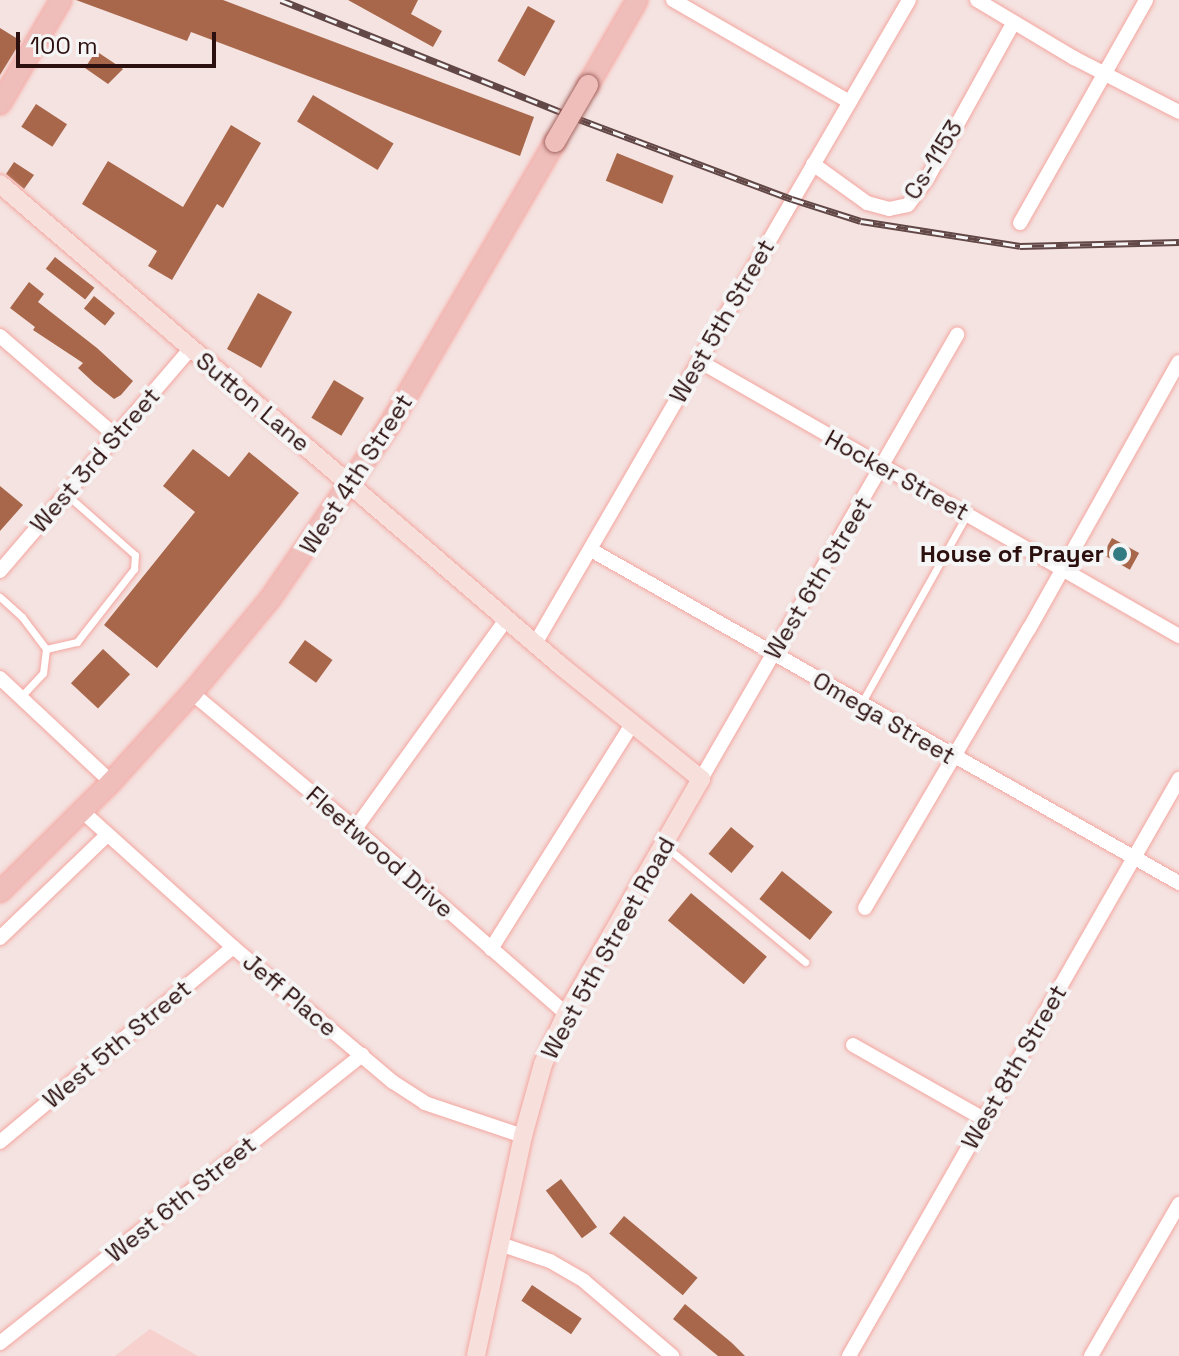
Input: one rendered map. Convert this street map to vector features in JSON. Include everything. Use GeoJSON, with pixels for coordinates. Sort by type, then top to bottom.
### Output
{"type":"FeatureCollection","features":[{"type":"Feature","properties":{"kind":"main road"},"geometry":{"type":"LineString","coordinates":[[2,97],[61,0]]}},
{"type":"Feature","properties":{"kind":"main road","name":"West 4th Street"},"geometry":{"type":"LineString","coordinates":[[0,892],[111,782],[192,693],[270,599],[351,485],[441,341],[637,0]]}},
{"type":"Feature","properties":{"kind":"street"},"geometry":{"type":"LineString","coordinates":[[673,0],[850,102]]}},
{"type":"Feature","properties":{"kind":"street","name":"West 5th Street"},"geometry":{"type":"LineString","coordinates":[[536,642],[909,0]]}},
{"type":"Feature","properties":{"kind":"street"},"geometry":{"type":"LineString","coordinates":[[977,0],[1103,73],[1179,112]]}},
{"type":"Feature","properties":{"kind":"street"},"geometry":{"type":"LineString","coordinates":[[1020,223],[1146,0]]}},
{"type":"Feature","properties":{"kind":"street","name":"Cs-1153"},"geometry":{"type":"LineString","coordinates":[[813,164],[867,203],[889,209],[908,205],[928,177],[1014,22]]}},
{"type":"Feature","properties":{"kind":"street","name":"Sutton Lane"},"geometry":{"type":"LineString","coordinates":[[0,184],[536,642]]}},
{"type":"Feature","properties":{"kind":"street","name":"West 6th Street"},"geometry":{"type":"LineString","coordinates":[[701,779],[957,335]]}},
{"type":"Feature","properties":{"kind":"street"},"geometry":{"type":"LineString","coordinates":[[0,336],[116,436]]}},
{"type":"Feature","properties":{"kind":"street","name":"West 3rd Street"},"geometry":{"type":"LineString","coordinates":[[0,571],[190,349]]}},
{"type":"Feature","properties":{"kind":"street","name":"Hocker Street"},"geometry":{"type":"LineString","coordinates":[[699,361],[1179,636]]}},
{"type":"Feature","properties":{"kind":"street"},"geometry":{"type":"LineString","coordinates":[[865,908],[1178,366]]}},
{"type":"Feature","properties":{"kind":"street","name":"Omega Street"},"geometry":{"type":"LineString","coordinates":[[591,550],[951,757],[1179,883]]}},
{"type":"Feature","properties":{"kind":"street"},"geometry":{"type":"LineString","coordinates":[[355,829],[507,618]]}},
{"type":"Feature","properties":{"kind":"street"},"geometry":{"type":"LineString","coordinates":[[536,642],[701,779]]}},
{"type":"Feature","properties":{"kind":"street"},"geometry":{"type":"LineString","coordinates":[[0,678],[111,782]]}},
{"type":"Feature","properties":{"kind":"street","name":"Fleetwood Drive"},"geometry":{"type":"LineString","coordinates":[[192,693],[355,829],[566,1014]]}},
{"type":"Feature","properties":{"kind":"street"},"geometry":{"type":"LineString","coordinates":[[491,949],[632,724]]}},
{"type":"Feature","properties":{"kind":"street","name":"West 5th Street Road"},"geometry":{"type":"LineString","coordinates":[[476,1356],[523,1136],[543,1064],[566,1014],[701,779]]}},
{"type":"Feature","properties":{"kind":"street","name":"West 8th Street"},"geometry":{"type":"LineString","coordinates":[[849,1356],[1179,779]]}},
{"type":"Feature","properties":{"kind":"street","name":"Jeff Place"},"geometry":{"type":"LineString","coordinates":[[83,812],[233,947],[362,1055],[425,1103],[523,1136]]}},
{"type":"Feature","properties":{"kind":"street"},"geometry":{"type":"LineString","coordinates":[[0,938],[107,835]]}},
{"type":"Feature","properties":{"kind":"street","name":"West 5th Street"},"geometry":{"type":"LineString","coordinates":[[0,1142],[233,947]]}},
{"type":"Feature","properties":{"kind":"street"},"geometry":{"type":"LineString","coordinates":[[853,1045],[984,1119]]}},
{"type":"Feature","properties":{"kind":"street","name":"West 6th Street"},"geometry":{"type":"LineString","coordinates":[[0,1343],[362,1055]]}},
{"type":"Feature","properties":{"kind":"street"},"geometry":{"type":"LineString","coordinates":[[1091,1356],[1179,1204]]}},
{"type":"Feature","properties":{"kind":"street"},"geometry":{"type":"LineString","coordinates":[[500,1244],[550,1261],[584,1281],[672,1356]]}},
{"type":"Feature","properties":{"kind":"lane"},"geometry":{"type":"LineString","coordinates":[[46,649],[77,642],[134,569],[135,555],[66,494]]}},
{"type":"Feature","properties":{"kind":"lane"},"geometry":{"type":"LineString","coordinates":[[861,705],[967,514]]}},
{"type":"Feature","properties":{"kind":"lane"},"geometry":{"type":"LineString","coordinates":[[0,597],[22,617],[46,649],[43,673],[21,697]]}},
{"type":"Feature","properties":{"kind":"lane"},"geometry":{"type":"LineString","coordinates":[[663,845],[805,962]]}},
{"type":"Feature","properties":{"kind":"shaded area"},"geometry":{"type":"Polygon","coordinates":[[[150,1329],[198,1356],[115,1356],[150,1329]]]}},
{"type":"Feature","properties":{"kind":"building"},"geometry":{"type":"Polygon","coordinates":[[[76,0],[223,0],[534,117],[520,156],[191,32],[187,41],[76,0]]]}},
{"type":"Feature","properties":{"kind":"building"},"geometry":{"type":"Polygon","coordinates":[[[348,0],[418,0],[411,14],[442,31],[433,47],[348,0]]]}},
{"type":"Feature","properties":{"kind":"building"},"geometry":{"type":"Polygon","coordinates":[[[528,6],[555,21],[525,76],[497,61],[528,6]]]}},
{"type":"Feature","properties":{"kind":"building"},"geometry":{"type":"Polygon","coordinates":[[[0,28],[21,41],[0,75],[0,28]]]}},
{"type":"Feature","properties":{"kind":"building"},"geometry":{"type":"Polygon","coordinates":[[[96,51],[123,69],[108,84],[85,68],[96,51]]]}},
{"type":"Feature","properties":{"kind":"building"},"geometry":{"type":"Polygon","coordinates":[[[313,95],[394,143],[378,170],[297,122],[313,95]]]}},
{"type":"Feature","properties":{"kind":"building"},"geometry":{"type":"Polygon","coordinates":[[[36,104],[67,124],[52,147],[21,127],[36,104]]]}},
{"type":"Feature","properties":{"kind":"building"},"geometry":{"type":"Polygon","coordinates":[[[231,125],[261,143],[223,208],[217,204],[172,280],[148,266],[157,251],[82,204],[108,161],[183,207],[231,125]]]}},
{"type":"Feature","properties":{"kind":"building"},"geometry":{"type":"Polygon","coordinates":[[[617,153],[674,176],[662,204],[606,181],[617,153]]]}},
{"type":"Feature","properties":{"kind":"building"},"geometry":{"type":"Polygon","coordinates":[[[14,162],[34,175],[24,189],[6,174],[14,162]]]}},
{"type":"Feature","properties":{"kind":"building"},"geometry":{"type":"Polygon","coordinates":[[[55,257],[94,288],[85,300],[46,269],[55,257]]]}},
{"type":"Feature","properties":{"kind":"building"},"geometry":{"type":"Polygon","coordinates":[[[29,282],[44,294],[38,302],[133,381],[121,395],[114,399],[78,368],[83,363],[33,330],[35,327],[10,308],[29,282]]]}},
{"type":"Feature","properties":{"kind":"building"},"geometry":{"type":"Polygon","coordinates":[[[258,293],[292,312],[261,368],[227,349],[258,293]]]}},
{"type":"Feature","properties":{"kind":"building"},"geometry":{"type":"Polygon","coordinates":[[[94,296],[115,313],[105,325],[84,308],[94,296]]]}},
{"type":"Feature","properties":{"kind":"building"},"geometry":{"type":"Polygon","coordinates":[[[334,380],[364,398],[341,436],[311,418],[334,380]]]}},
{"type":"Feature","properties":{"kind":"building"},"geometry":{"type":"Polygon","coordinates":[[[193,449],[229,477],[249,452],[299,493],[157,668],[104,625],[195,512],[163,486],[193,449]]]}},
{"type":"Feature","properties":{"kind":"building"},"geometry":{"type":"Polygon","coordinates":[[[0,486],[23,505],[0,531],[0,486]]]}},
{"type":"Feature","properties":{"kind":"building","name":"House of Prayer"},"geometry":{"type":"Polygon","coordinates":[[[1112,538],[1139,553],[1130,570],[1103,555],[1112,538]]]}},
{"type":"Feature","properties":{"kind":"building"},"geometry":{"type":"Polygon","coordinates":[[[305,640],[333,660],[316,683],[289,663],[305,640]]]}},
{"type":"Feature","properties":{"kind":"building"},"geometry":{"type":"Polygon","coordinates":[[[103,649],[130,674],[98,709],[71,683],[103,649]]]}},
{"type":"Feature","properties":{"kind":"building"},"geometry":{"type":"Polygon","coordinates":[[[731,827],[754,846],[731,873],[709,854],[731,827]]]}},
{"type":"Feature","properties":{"kind":"building"},"geometry":{"type":"Polygon","coordinates":[[[782,871],[833,912],[810,940],[759,899],[782,871]]]}},
{"type":"Feature","properties":{"kind":"building"},"geometry":{"type":"Polygon","coordinates":[[[691,893],[767,957],[744,984],[668,921],[691,893]]]}},
{"type":"Feature","properties":{"kind":"building"},"geometry":{"type":"Polygon","coordinates":[[[561,1179],[597,1227],[582,1238],[546,1190],[561,1179]]]}},
{"type":"Feature","properties":{"kind":"building"},"geometry":{"type":"Polygon","coordinates":[[[624,1216],[698,1278],[683,1295],[609,1234],[624,1216]]]}},
{"type":"Feature","properties":{"kind":"building"},"geometry":{"type":"Polygon","coordinates":[[[532,1285],[582,1319],[571,1334],[521,1301],[532,1285]]]}},
{"type":"Feature","properties":{"kind":"building"},"geometry":{"type":"Polygon","coordinates":[[[685,1304],[745,1356],[718,1356],[673,1319],[685,1304]]]}},
{"type":"Feature","properties":{"kind":"railway"},"geometry":{"type":"LineString","coordinates":[[281,0],[568,115],[792,199],[861,221],[1020,246],[1179,242]]}},
{"type":"Feature","properties":{"kind":"place","name":"House of Prayer"},"geometry":{"type":"Point","coordinates":[1120,554]}}]}
